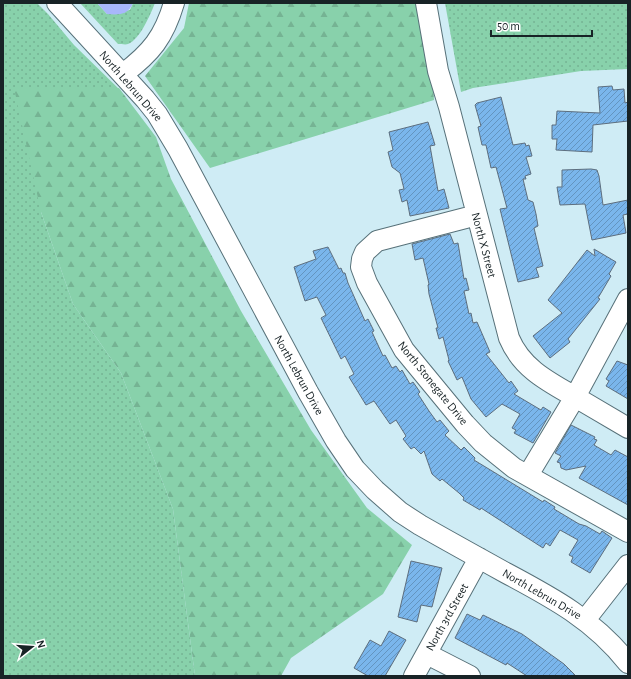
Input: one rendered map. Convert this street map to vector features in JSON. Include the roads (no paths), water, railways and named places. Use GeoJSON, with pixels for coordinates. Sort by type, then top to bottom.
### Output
{"type":"FeatureCollection","features":[{"type":"Feature","properties":{"kind":"street","name":"North Lebrun Drive"},"geometry":{"type":"LineString","coordinates":[[57,3],[123,74],[157,114],[178,149],[308,392],[336,441],[355,469],[375,490],[400,512],[479,558],[551,597],[585,620],[610,642],[628,663]]}},
{"type":"Feature","properties":{"kind":"street"},"geometry":{"type":"LineString","coordinates":[[123,74],[140,61],[157,43],[168,22],[174,3]]}},
{"type":"Feature","properties":{"kind":"street","name":"North X Street"},"geometry":{"type":"LineString","coordinates":[[426,3],[438,71],[477,215],[508,338],[513,348],[532,370],[544,380],[628,428]]}},
{"type":"Feature","properties":{"kind":"street","name":"North Stonegate Drive"},"geometry":{"type":"LineString","coordinates":[[477,215],[377,240],[365,252],[361,267],[367,283],[409,358],[483,443],[504,460],[528,475],[628,532]]}},
{"type":"Feature","properties":{"kind":"street"},"geometry":{"type":"LineString","coordinates":[[528,475],[575,397],[628,299]]}},
{"type":"Feature","properties":{"kind":"street","name":"North 3rd Street"},"geometry":{"type":"LineString","coordinates":[[414,676],[479,558]]}},
{"type":"Feature","properties":{"kind":"street"},"geometry":{"type":"LineString","coordinates":[[585,620],[628,565]]}},
{"type":"Feature","properties":{"kind":"street"},"geometry":{"type":"LineString","coordinates":[[427,654],[470,676]]}},
{"type":"Feature","properties":{"kind":"water"},"geometry":{"type":"Polygon","coordinates":[[[97,3],[133,3],[126,12],[107,14],[97,3]]]}}]}
